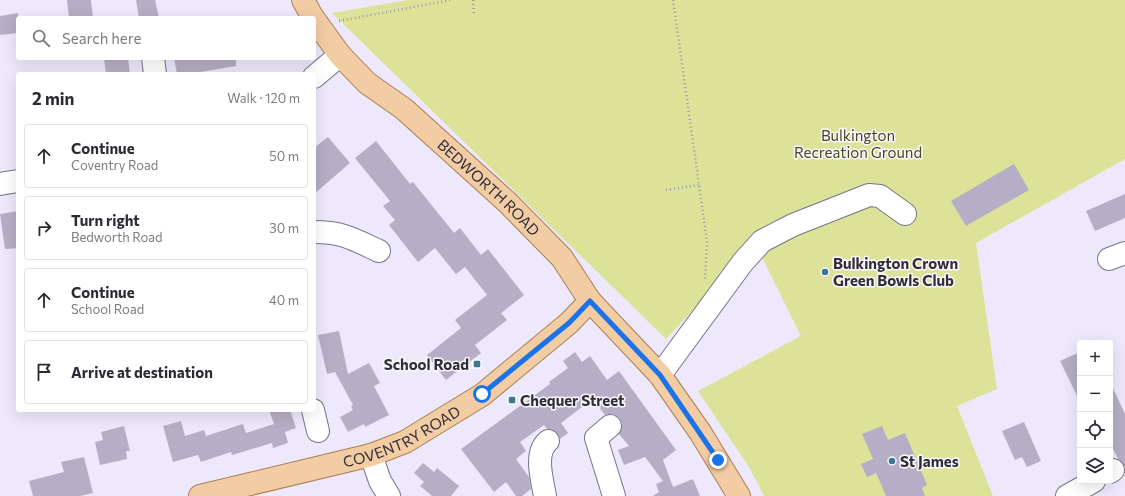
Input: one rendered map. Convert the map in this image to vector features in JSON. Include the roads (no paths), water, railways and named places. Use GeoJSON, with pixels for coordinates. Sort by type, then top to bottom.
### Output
{"type":"FeatureCollection","features":[{"type":"Feature","properties":{"kind":"main road","name":"BEDWORTH ROAD"},"geometry":{"type":"LineString","coordinates":[[303,0],[313,16]]}},
{"type":"Feature","properties":{"kind":"main road","name":"BEDWORTH ROAD"},"geometry":{"type":"LineString","coordinates":[[316,21],[340,55],[367,84],[404,109],[507,202],[562,258],[590,301],[656,371]]}},
{"type":"Feature","properties":{"kind":"main road","name":"COVENTRY ROAD"},"geometry":{"type":"LineString","coordinates":[[200,496],[371,455],[405,442],[482,394],[569,323],[590,301]]}},
{"type":"Feature","properties":{"kind":"main road"},"geometry":{"type":"LineString","coordinates":[[656,371],[700,432],[739,496]]}},
{"type":"Feature","properties":{"kind":"street"},"geometry":{"type":"LineString","coordinates":[[316,74],[340,55]]}},
{"type":"Feature","properties":{"kind":"street"},"geometry":{"type":"LineString","coordinates":[[153,60],[155,72]]}},
{"type":"Feature","properties":{"kind":"street"},"geometry":{"type":"LineString","coordinates":[[0,184],[16,181]]}},
{"type":"Feature","properties":{"kind":"street"},"geometry":{"type":"LineString","coordinates":[[656,371],[743,262],[762,241],[793,225],[869,195],[880,196],[904,214]]}},
{"type":"Feature","properties":{"kind":"street"},"geometry":{"type":"LineString","coordinates":[[316,232],[333,232],[344,235],[379,251]]}},
{"type":"Feature","properties":{"kind":"street"},"geometry":{"type":"LineString","coordinates":[[313,412],[318,431]]}},
{"type":"Feature","properties":{"kind":"street"},"geometry":{"type":"LineString","coordinates":[[610,426],[596,438],[614,496]]}},
{"type":"Feature","properties":{"kind":"street"},"geometry":{"type":"LineString","coordinates":[[538,454],[545,496]]}},
{"type":"Feature","properties":{"kind":"street"},"geometry":{"type":"LineString","coordinates":[[371,455],[380,481],[389,496]]}},
{"type":"Feature","properties":{"kind":"street"},"geometry":{"type":"LineString","coordinates":[[1066,496],[1088,484]]}},
{"type":"Feature","properties":{"kind":"place","name":"Bulkington Crown Green Bowls Club"},"geometry":{"type":"Point","coordinates":[825,272]}},
{"type":"Feature","properties":{"kind":"place","name":"School Road"},"geometry":{"type":"Point","coordinates":[477,364]}},
{"type":"Feature","properties":{"kind":"place","name":"Chequer Street"},"geometry":{"type":"Point","coordinates":[512,400]}},
{"type":"Feature","properties":{"kind":"place","name":"St James"},"geometry":{"type":"Point","coordinates":[892,461]}},
{"type":"Feature","properties":{"kind":"park label","name":"Bulkington Recreation Ground"},"geometry":{"type":"Point","coordinates":[858,144]}}]}
